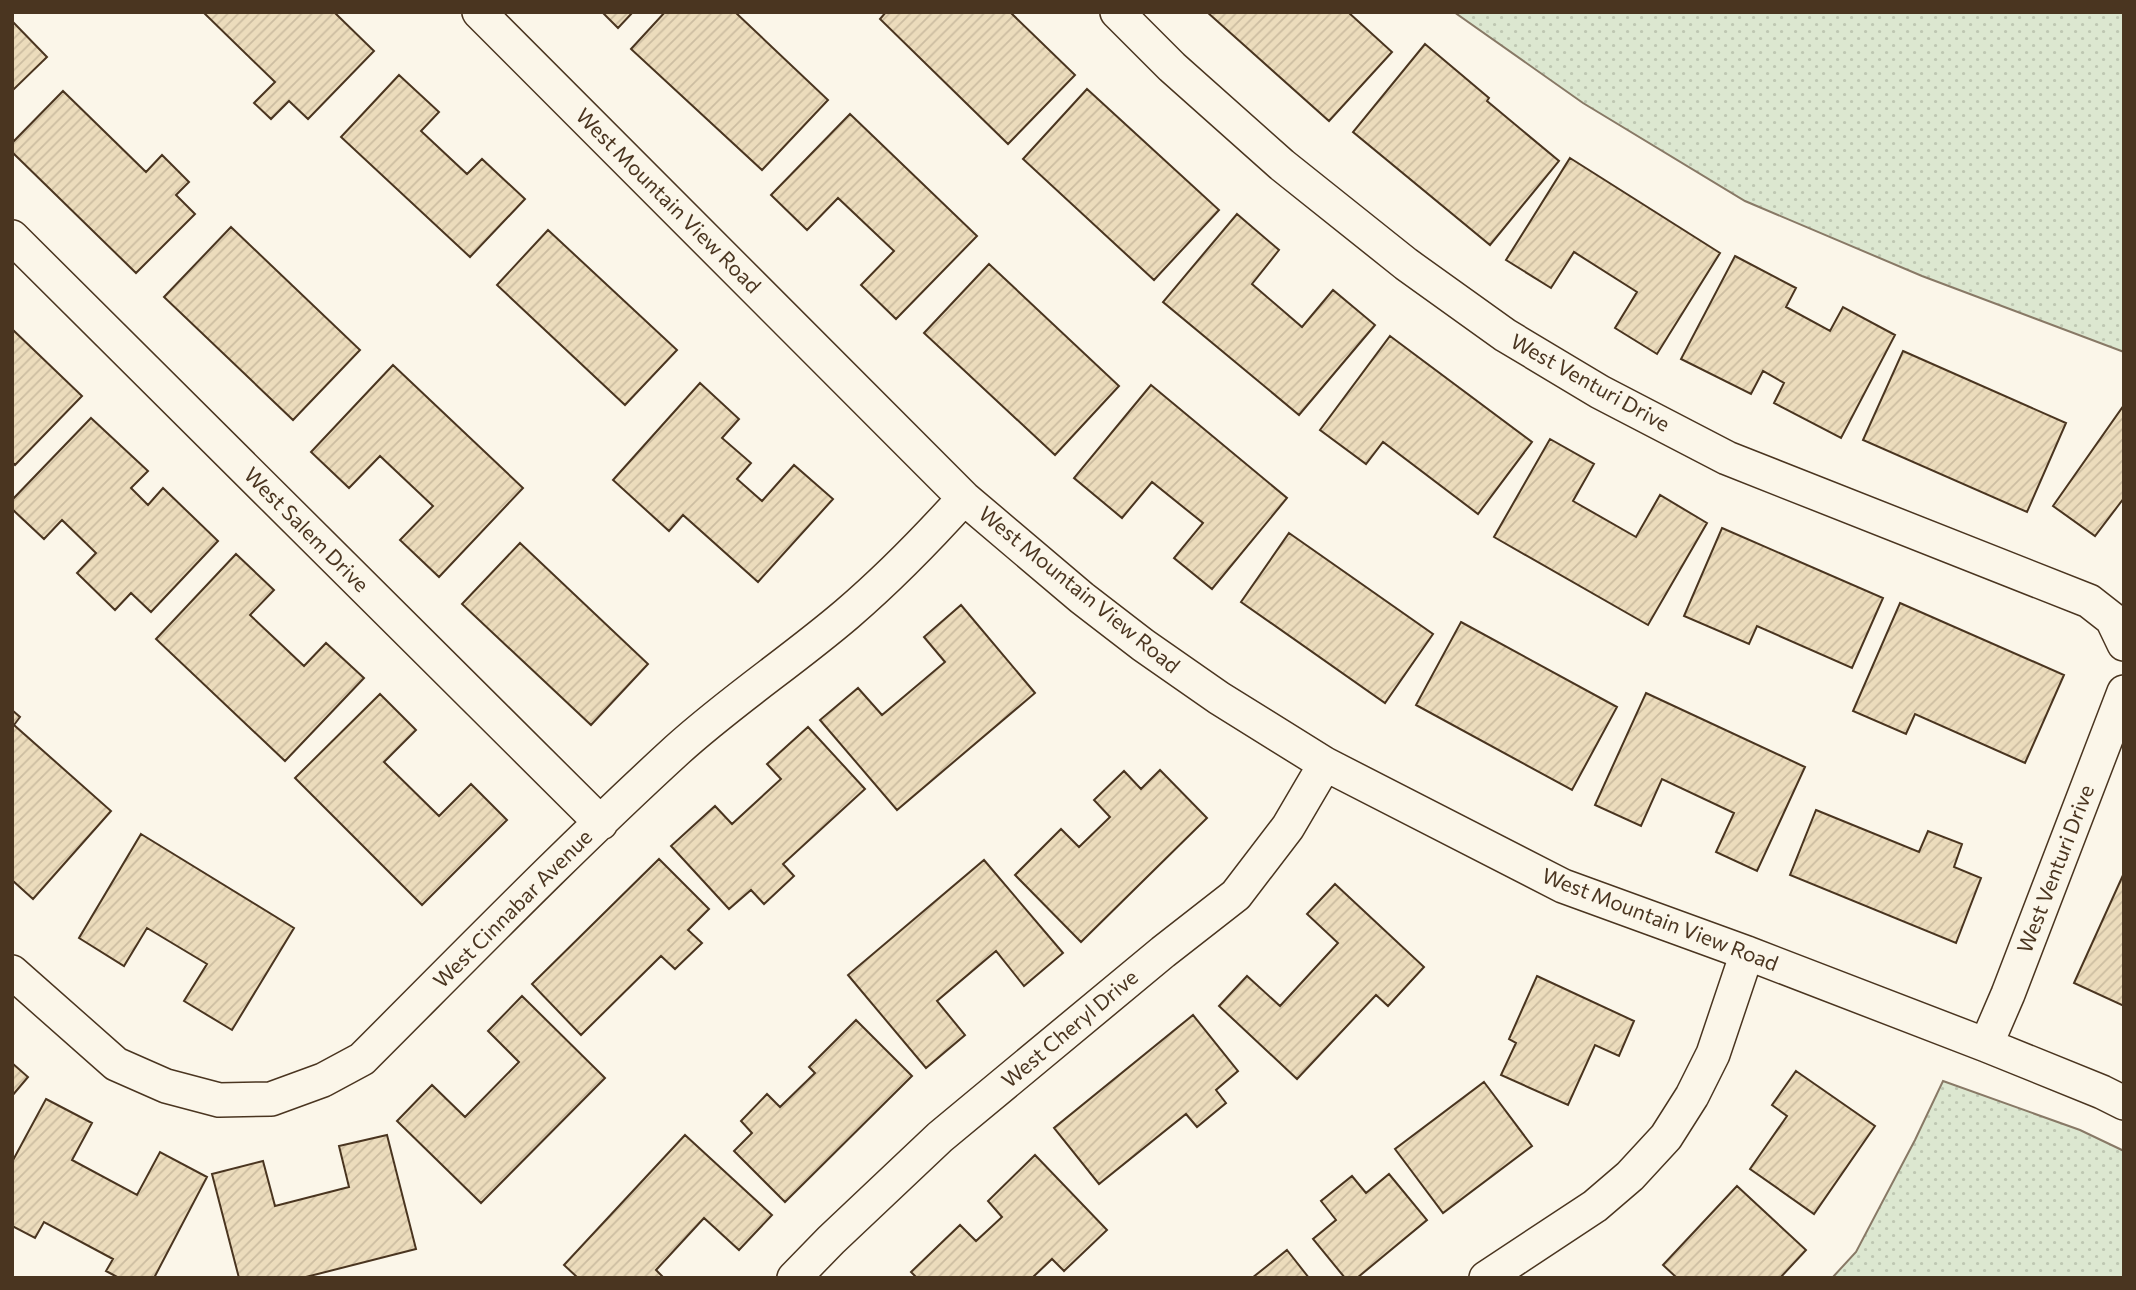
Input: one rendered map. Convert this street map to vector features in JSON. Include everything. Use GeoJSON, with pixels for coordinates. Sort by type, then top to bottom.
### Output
{"type":"FeatureCollection","features":[{"type":"Feature","properties":{"kind":"street","name":"West Mountain View Road"},"geometry":{"type":"LineString","coordinates":[[479,12],[964,498],[1082,598],[1219,698],[1325,765],[1563,886],[1986,1045],[2124,1103]]}},
{"type":"Feature","properties":{"kind":"street","name":"West Venturi Drive"},"geometry":{"type":"LineString","coordinates":[[1117,12],[1172,67],[1282,165],[1406,264],[1505,335],[1601,392],[1727,457],[2090,600],[2112,620],[2124,644]]}},
{"type":"Feature","properties":{"kind":"street","name":"West Salem Drive"},"geometry":{"type":"LineString","coordinates":[[12,237],[601,823]]}},
{"type":"Feature","properties":{"kind":"street","name":"West Cinnabar Avenue"},"geometry":{"type":"LineString","coordinates":[[12,972],[116,1064],[166,1086],[219,1100],[271,1099],[323,1080],[362,1059],[679,749],[761,680],[846,614],[916,551],[964,498]]}},
{"type":"Feature","properties":{"kind":"street","name":"West Venturi Drive"},"geometry":{"type":"LineString","coordinates":[[1986,1045],[2124,692]]}},
{"type":"Feature","properties":{"kind":"street","name":"West Cheryl Drive"},"geometry":{"type":"LineString","coordinates":[[794,1278],[940,1137],[1236,895],[1289,827],[1325,765]]}},
{"type":"Feature","properties":{"kind":"street"},"geometry":{"type":"LineString","coordinates":[[1486,1278],[1595,1206],[1630,1177],[1666,1137],[1692,1096],[1713,1054],[1747,953]]}},
{"type":"Feature","properties":{"kind":"green space"},"geometry":{"type":"Polygon","coordinates":[[[1454,12],[2124,12],[2124,352],[1922,276],[1745,201],[1583,103],[1454,12]]]}},
{"type":"Feature","properties":{"kind":"green space"},"geometry":{"type":"Polygon","coordinates":[[[1943,1081],[2080,1130],[2124,1151],[2124,1278],[1832,1278],[1856,1252],[1943,1081]]]}},
{"type":"Feature","properties":{"kind":"building"},"geometry":{"type":"Polygon","coordinates":[[[203,12],[334,12],[374,51],[308,119],[289,101],[271,119],[254,103],[275,82],[203,12]]]}},
{"type":"Feature","properties":{"kind":"building"},"geometry":{"type":"Polygon","coordinates":[[[602,12],[633,12],[618,28],[602,12]]]}},
{"type":"Feature","properties":{"kind":"building"},"geometry":{"type":"Polygon","coordinates":[[[665,12],[735,12],[828,100],[762,170],[631,49],[665,12]]]}},
{"type":"Feature","properties":{"kind":"building"},"geometry":{"type":"Polygon","coordinates":[[[886,12],[1010,12],[1075,75],[1008,144],[880,19],[886,12]]]}},
{"type":"Feature","properties":{"kind":"building"},"geometry":{"type":"Polygon","coordinates":[[[1207,12],[1348,12],[1392,52],[1329,121],[1207,12]]]}},
{"type":"Feature","properties":{"kind":"building"},"geometry":{"type":"Polygon","coordinates":[[[12,21],[47,57],[12,91],[12,21]]]}},
{"type":"Feature","properties":{"kind":"building"},"geometry":{"type":"Polygon","coordinates":[[[1425,44],[1489,98],[1487,101],[1559,161],[1490,245],[1353,132],[1425,44]]]}},
{"type":"Feature","properties":{"kind":"building"},"geometry":{"type":"Polygon","coordinates":[[[399,75],[439,112],[421,131],[467,174],[482,159],[525,199],[470,257],[341,137],[399,75]]]}},
{"type":"Feature","properties":{"kind":"building"},"geometry":{"type":"Polygon","coordinates":[[[1087,89],[1219,210],[1154,280],[1023,159],[1087,89]]]}},
{"type":"Feature","properties":{"kind":"building"},"geometry":{"type":"Polygon","coordinates":[[[63,91],[146,172],[162,155],[189,182],[176,195],[195,214],[136,273],[12,152],[12,143],[63,91]]]}},
{"type":"Feature","properties":{"kind":"building"},"geometry":{"type":"Polygon","coordinates":[[[850,114],[977,236],[896,319],[861,285],[894,251],[838,198],[807,230],[771,195],[850,114]]]}},
{"type":"Feature","properties":{"kind":"building"},"geometry":{"type":"Polygon","coordinates":[[[1570,158],[1720,253],[1657,354],[1615,328],[1637,292],[1574,252],[1551,288],[1506,260],[1570,158]]]}},
{"type":"Feature","properties":{"kind":"building"},"geometry":{"type":"Polygon","coordinates":[[[1237,214],[1279,250],[1252,284],[1302,327],[1333,290],[1375,325],[1299,415],[1163,302],[1237,214]]]}},
{"type":"Feature","properties":{"kind":"building"},"geometry":{"type":"Polygon","coordinates":[[[231,227],[360,350],[293,420],[164,297],[231,227]]]}},
{"type":"Feature","properties":{"kind":"building"},"geometry":{"type":"Polygon","coordinates":[[[548,230],[677,350],[625,405],[497,285],[548,230]]]}},
{"type":"Feature","properties":{"kind":"building"},"geometry":{"type":"Polygon","coordinates":[[[1735,256],[1796,288],[1786,307],[1830,331],[1843,307],[1895,335],[1841,438],[1774,403],[1784,383],[1763,371],[1751,394],[1681,359],[1735,256]]]}},
{"type":"Feature","properties":{"kind":"building"},"geometry":{"type":"Polygon","coordinates":[[[989,264],[1119,386],[1055,455],[924,333],[989,264]]]}},
{"type":"Feature","properties":{"kind":"building"},"geometry":{"type":"Polygon","coordinates":[[[12,329],[82,396],[15,465],[12,462],[12,329]]]}},
{"type":"Feature","properties":{"kind":"building"},"geometry":{"type":"Polygon","coordinates":[[[1390,336],[1532,442],[1478,514],[1383,442],[1366,464],[1320,430],[1390,336]]]}},
{"type":"Feature","properties":{"kind":"building"},"geometry":{"type":"Polygon","coordinates":[[[1903,351],[2066,423],[2027,512],[1863,440],[1903,351]]]}},
{"type":"Feature","properties":{"kind":"building"},"geometry":{"type":"Polygon","coordinates":[[[393,365],[523,488],[439,577],[400,540],[433,506],[380,456],[349,488],[311,452],[393,365]]]}},
{"type":"Feature","properties":{"kind":"building"},"geometry":{"type":"Polygon","coordinates":[[[700,383],[739,419],[722,438],[751,463],[737,479],[762,501],[794,465],[833,499],[758,582],[683,515],[669,531],[613,480],[700,383]]]}},
{"type":"Feature","properties":{"kind":"building"},"geometry":{"type":"Polygon","coordinates":[[[1151,385],[1287,498],[1212,589],[1174,558],[1203,523],[1152,482],[1122,518],[1074,478],[1151,385]]]}},
{"type":"Feature","properties":{"kind":"building"},"geometry":{"type":"Polygon","coordinates":[[[2124,405],[2124,498],[2095,536],[2053,506],[2124,405]]]}},
{"type":"Feature","properties":{"kind":"building"},"geometry":{"type":"Polygon","coordinates":[[[91,418],[148,471],[131,488],[148,505],[163,488],[218,541],[151,612],[131,593],[115,610],[77,573],[96,553],[62,520],[44,539],[12,509],[12,500],[91,418]]]}},
{"type":"Feature","properties":{"kind":"building"},"geometry":{"type":"Polygon","coordinates":[[[1550,439],[1594,464],[1573,501],[1636,537],[1660,495],[1707,523],[1648,625],[1494,537],[1550,439]]]}},
{"type":"Feature","properties":{"kind":"building"},"geometry":{"type":"Polygon","coordinates":[[[1722,528],[1883,598],[1852,668],[1757,626],[1749,644],[1684,616],[1722,528]]]}},
{"type":"Feature","properties":{"kind":"building"},"geometry":{"type":"Polygon","coordinates":[[[1289,533],[1433,634],[1385,703],[1241,602],[1289,533]]]}},
{"type":"Feature","properties":{"kind":"building"},"geometry":{"type":"Polygon","coordinates":[[[520,543],[648,664],[591,725],[462,604],[520,543]]]}},
{"type":"Feature","properties":{"kind":"building"},"geometry":{"type":"Polygon","coordinates":[[[236,554],[274,590],[250,615],[304,666],[326,643],[364,678],[285,761],[156,639],[236,554]]]}},
{"type":"Feature","properties":{"kind":"building"},"geometry":{"type":"Polygon","coordinates":[[[1900,603],[2064,675],[2025,763],[1915,714],[1906,734],[1853,711],[1900,603]]]}},
{"type":"Feature","properties":{"kind":"building"},"geometry":{"type":"Polygon","coordinates":[[[961,605],[1035,693],[897,810],[820,720],[858,688],[882,715],[945,662],[924,637],[961,605]]]}},
{"type":"Feature","properties":{"kind":"building"},"geometry":{"type":"Polygon","coordinates":[[[1461,622],[1617,707],[1572,790],[1416,705],[1461,622]]]}},
{"type":"Feature","properties":{"kind":"building"},"geometry":{"type":"Polygon","coordinates":[[[1646,693],[1805,767],[1757,871],[1716,852],[1734,813],[1662,779],[1641,826],[1595,805],[1646,693]]]}},
{"type":"Feature","properties":{"kind":"building"},"geometry":{"type":"Polygon","coordinates":[[[380,694],[416,730],[384,762],[439,816],[471,784],[507,820],[422,905],[295,778],[380,694]]]}},
{"type":"Feature","properties":{"kind":"building"},"geometry":{"type":"Polygon","coordinates":[[[12,710],[20,717],[14,725],[111,811],[33,899],[12,880],[12,710]]]}},
{"type":"Feature","properties":{"kind":"building"},"geometry":{"type":"Polygon","coordinates":[[[808,727],[865,789],[783,864],[794,876],[764,904],[751,890],[729,909],[671,846],[715,806],[732,824],[781,779],[767,764],[808,727]]]}},
{"type":"Feature","properties":{"kind":"building"},"geometry":{"type":"Polygon","coordinates":[[[1160,770],[1207,818],[1081,942],[1015,875],[1061,829],[1079,847],[1110,817],[1094,800],[1124,771],[1141,789],[1160,770]]]}},
{"type":"Feature","properties":{"kind":"building"},"geometry":{"type":"Polygon","coordinates":[[[1816,810],[1919,852],[1928,831],[1962,844],[1954,867],[1981,878],[1956,943],[1790,875],[1816,810]]]}},
{"type":"Feature","properties":{"kind":"building"},"geometry":{"type":"Polygon","coordinates":[[[141,834],[294,928],[232,1030],[184,1001],[207,964],[147,928],[124,966],[79,938],[141,834]]]}},
{"type":"Feature","properties":{"kind":"building"},"geometry":{"type":"Polygon","coordinates":[[[659,859],[709,909],[688,930],[702,943],[675,969],[661,956],[581,1035],[532,984],[659,859]]]}},
{"type":"Feature","properties":{"kind":"building"},"geometry":{"type":"Polygon","coordinates":[[[984,860],[1063,953],[1024,986],[996,951],[937,1001],[965,1035],[926,1068],[848,975],[984,860]]]}},
{"type":"Feature","properties":{"kind":"building"},"geometry":{"type":"Polygon","coordinates":[[[2124,873],[2124,1006],[2074,983],[2124,873]]]}},
{"type":"Feature","properties":{"kind":"building"},"geometry":{"type":"Polygon","coordinates":[[[1335,884],[1424,967],[1388,1006],[1376,995],[1297,1079],[1219,1006],[1247,976],[1280,1006],[1338,943],[1307,914],[1335,884]]]}},
{"type":"Feature","properties":{"kind":"building"},"geometry":{"type":"Polygon","coordinates":[[[1537,976],[1634,1021],[1619,1056],[1595,1045],[1568,1105],[1501,1075],[1516,1043],[1509,1039],[1537,976]]]}},
{"type":"Feature","properties":{"kind":"building"},"geometry":{"type":"Polygon","coordinates":[[[522,996],[605,1078],[481,1203],[397,1121],[432,1085],[465,1117],[519,1062],[488,1031],[522,996]]]}},
{"type":"Feature","properties":{"kind":"building"},"geometry":{"type":"Polygon","coordinates":[[[1193,1015],[1238,1071],[1216,1090],[1226,1103],[1197,1127],[1186,1114],[1099,1184],[1054,1128],[1193,1015]]]}},
{"type":"Feature","properties":{"kind":"building"},"geometry":{"type":"Polygon","coordinates":[[[856,1020],[912,1076],[785,1202],[734,1151],[752,1133],[741,1121],[767,1094],[780,1107],[815,1073],[809,1067],[856,1020]]]}},
{"type":"Feature","properties":{"kind":"building"},"geometry":{"type":"Polygon","coordinates":[[[12,1063],[28,1077],[12,1096],[12,1063]]]}},
{"type":"Feature","properties":{"kind":"building"},"geometry":{"type":"Polygon","coordinates":[[[1796,1071],[1875,1126],[1814,1214],[1750,1169],[1787,1116],[1772,1105],[1796,1071]]]}},
{"type":"Feature","properties":{"kind":"building"},"geometry":{"type":"Polygon","coordinates":[[[1484,1082],[1532,1146],[1443,1213],[1395,1149],[1484,1082]]]}},
{"type":"Feature","properties":{"kind":"building"},"geometry":{"type":"Polygon","coordinates":[[[46,1099],[92,1123],[72,1160],[137,1195],[160,1152],[207,1177],[154,1278],[119,1278],[106,1271],[113,1259],[44,1222],[35,1238],[12,1226],[12,1162],[46,1099]]]}},
{"type":"Feature","properties":{"kind":"building"},"geometry":{"type":"Polygon","coordinates":[[[387,1135],[416,1249],[302,1278],[239,1278],[212,1174],[263,1161],[275,1206],[349,1187],[339,1146],[387,1135]]]}},
{"type":"Feature","properties":{"kind":"building"},"geometry":{"type":"Polygon","coordinates":[[[685,1135],[772,1215],[739,1250],[704,1218],[656,1270],[664,1278],[578,1278],[564,1265],[685,1135]]]}},
{"type":"Feature","properties":{"kind":"building"},"geometry":{"type":"Polygon","coordinates":[[[1035,1155],[1107,1230],[1064,1271],[1052,1259],[1032,1278],[917,1278],[911,1272],[960,1225],[976,1241],[1002,1217],[988,1201],[1035,1155]]]}},
{"type":"Feature","properties":{"kind":"building"},"geometry":{"type":"Polygon","coordinates":[[[1389,1174],[1427,1220],[1357,1278],[1345,1278],[1313,1239],[1336,1220],[1321,1201],[1352,1176],[1366,1193],[1389,1174]]]}},
{"type":"Feature","properties":{"kind":"building"},"geometry":{"type":"Polygon","coordinates":[[[1737,1186],[1806,1250],[1780,1278],[1677,1278],[1663,1265],[1737,1186]]]}},
{"type":"Feature","properties":{"kind":"building"},"geometry":{"type":"Polygon","coordinates":[[[1287,1250],[1309,1278],[1252,1278],[1287,1250]]]}}]}
